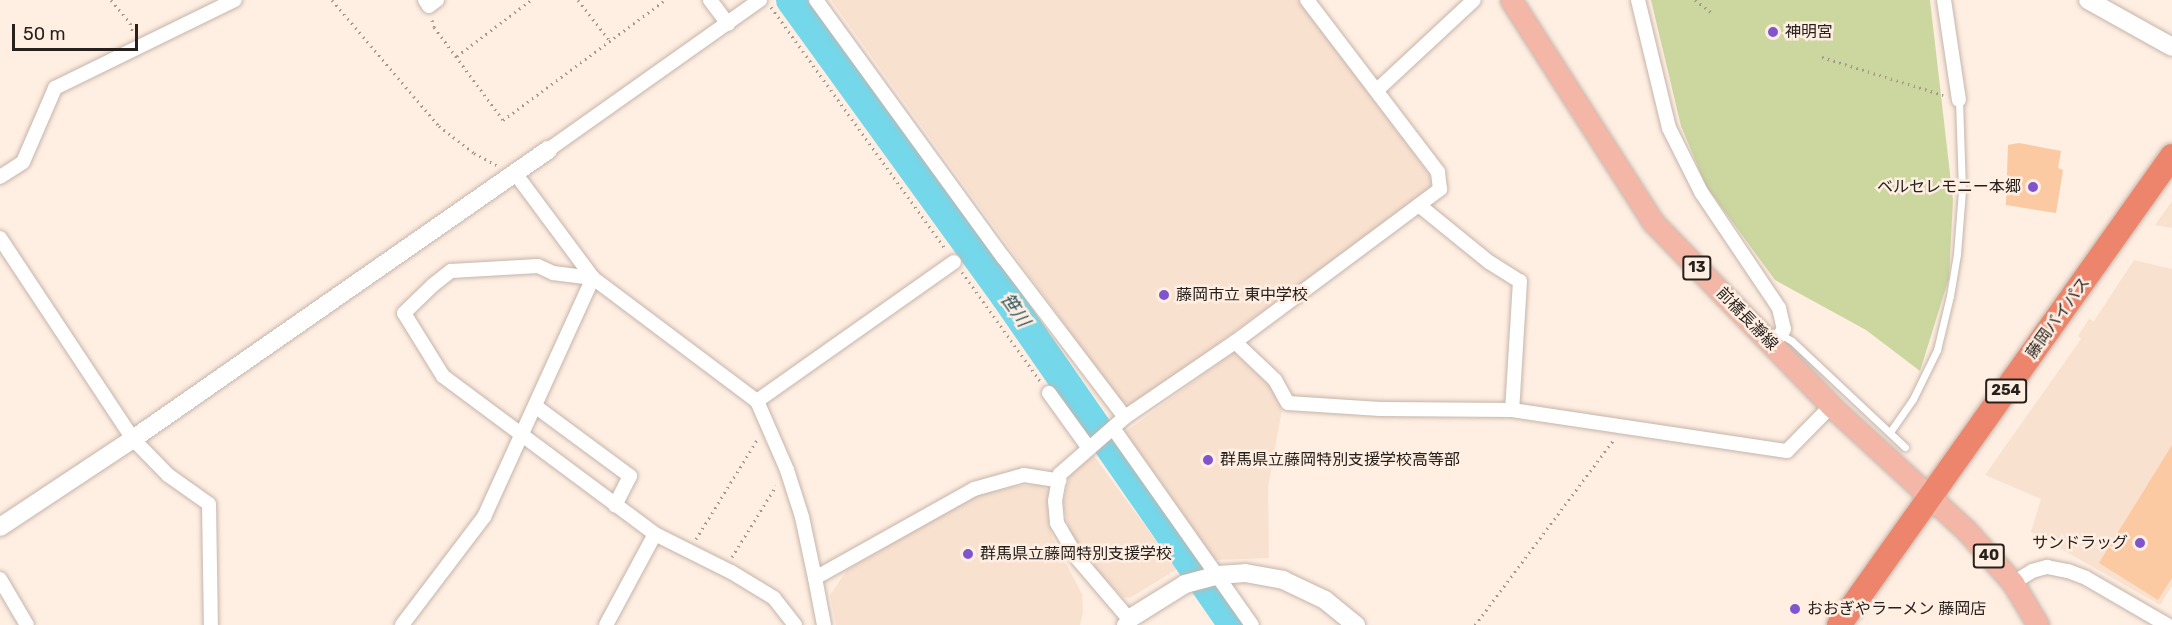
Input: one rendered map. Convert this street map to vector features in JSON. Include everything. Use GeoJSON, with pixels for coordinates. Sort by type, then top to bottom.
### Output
{"type":"FeatureCollection","features":[{"type":"Feature","properties":{"kind":"highway","name":"藤岡バイパス"},"geometry":{"type":"LineString","coordinates":[[1839,625],[2172,156]]}},
{"type":"Feature","properties":{"kind":"main road","name":"前橋長瀞線"},"geometry":{"type":"LineString","coordinates":[[1511,0],[1653,222],[1776,340],[1831,406],[1930,495]]}},
{"type":"Feature","properties":{"kind":"main road","name":"40"},"geometry":{"type":"LineString","coordinates":[[1930,495],[1966,530],[2013,583],[2038,625]]}},
{"type":"Feature","properties":{"kind":"street"},"geometry":{"type":"LineString","coordinates":[[0,177],[23,162],[55,88],[139,49],[235,0]]}},
{"type":"Feature","properties":{"kind":"street"},"geometry":{"type":"LineString","coordinates":[[710,0],[728,24]]}},
{"type":"Feature","properties":{"kind":"street"},"geometry":{"type":"LineString","coordinates":[[0,527],[133,439],[760,0]]}},
{"type":"Feature","properties":{"kind":"street"},"geometry":{"type":"LineString","coordinates":[[816,0],[1003,257],[1125,417]]}},
{"type":"Feature","properties":{"kind":"street"},"geometry":{"type":"LineString","coordinates":[[1307,0],[1438,172],[1440,189],[1236,342],[1125,417],[1088,447],[1060,474],[1055,501],[1057,523],[1066,542],[1127,622],[1185,584],[1218,575],[1245,573],[1283,580],[1325,600],[1356,625]]}},
{"type":"Feature","properties":{"kind":"street"},"geometry":{"type":"LineString","coordinates":[[1377,90],[1474,0]]}},
{"type":"Feature","properties":{"kind":"street"},"geometry":{"type":"LineString","coordinates":[[1638,0],[1669,128],[1701,192],[1779,308],[1784,329],[1776,340]]}},
{"type":"Feature","properties":{"kind":"street"},"geometry":{"type":"LineString","coordinates":[[1944,0],[1959,100]]}},
{"type":"Feature","properties":{"kind":"street"},"geometry":{"type":"LineString","coordinates":[[2088,0],[2110,5],[2172,47]]}},
{"type":"Feature","properties":{"kind":"street"},"geometry":{"type":"LineString","coordinates":[[515,173],[593,278],[757,402],[787,470],[802,517],[824,625]]}},
{"type":"Feature","properties":{"kind":"street"},"geometry":{"type":"LineString","coordinates":[[1420,206],[1489,262],[1520,281],[1512,410]]}},
{"type":"Feature","properties":{"kind":"street"},"geometry":{"type":"LineString","coordinates":[[0,238],[4,254],[133,439],[168,475],[209,504],[211,625]]}},
{"type":"Feature","properties":{"kind":"street"},"geometry":{"type":"LineString","coordinates":[[757,402],[954,262]]}},
{"type":"Feature","properties":{"kind":"street"},"geometry":{"type":"LineString","coordinates":[[593,278],[553,273],[538,266],[451,271],[432,285],[404,314],[443,376],[655,534],[724,569],[774,598],[795,625]]}},
{"type":"Feature","properties":{"kind":"street"},"geometry":{"type":"LineString","coordinates":[[402,625],[484,517],[593,278]]}},
{"type":"Feature","properties":{"kind":"street"},"geometry":{"type":"LineString","coordinates":[[1236,342],[1275,380],[1288,403],[1380,410],[1512,410],[1786,451],[1831,406]]}},
{"type":"Feature","properties":{"kind":"street"},"geometry":{"type":"LineString","coordinates":[[1048,393],[1088,447]]}},
{"type":"Feature","properties":{"kind":"street"},"geometry":{"type":"LineString","coordinates":[[535,406],[630,476],[615,505]]}},
{"type":"Feature","properties":{"kind":"street"},"geometry":{"type":"LineString","coordinates":[[1113,428],[1252,625]]}},
{"type":"Feature","properties":{"kind":"street"},"geometry":{"type":"LineString","coordinates":[[815,578],[974,489],[1024,475],[1060,481]]}},
{"type":"Feature","properties":{"kind":"street"},"geometry":{"type":"LineString","coordinates":[[606,625],[655,534]]}},
{"type":"Feature","properties":{"kind":"street"},"geometry":{"type":"LineString","coordinates":[[2013,583],[2032,571],[2047,567],[2067,571],[2086,578],[2166,625]]}},
{"type":"Feature","properties":{"kind":"street"},"geometry":{"type":"LineString","coordinates":[[0,579],[27,625]]}},
{"type":"Feature","properties":{"kind":"street"},"geometry":{"type":"LineString","coordinates":[[13,625],[15,606]]}},
{"type":"Feature","properties":{"kind":"lane"},"geometry":{"type":"LineString","coordinates":[[1890,432],[1912,399],[1936,350],[1950,296],[1957,254],[1962,190],[1959,100]]}},
{"type":"Feature","properties":{"kind":"lane"},"geometry":{"type":"LineString","coordinates":[[1776,340],[1792,341],[1905,447]]}},
{"type":"Feature","properties":{"kind":"path"},"geometry":{"type":"LineString","coordinates":[[111,0],[130,23],[139,49]]}},
{"type":"Feature","properties":{"kind":"path"},"geometry":{"type":"LineString","coordinates":[[332,0],[439,126],[474,153],[515,173]]}},
{"type":"Feature","properties":{"kind":"path"},"geometry":{"type":"LineString","coordinates":[[457,56],[531,0]]}},
{"type":"Feature","properties":{"kind":"path"},"geometry":{"type":"LineString","coordinates":[[578,0],[610,41]]}},
{"type":"Feature","properties":{"kind":"path"},"geometry":{"type":"LineString","coordinates":[[430,2],[434,27],[503,120],[665,0]]}},
{"type":"Feature","properties":{"kind":"path"},"geometry":{"type":"LineString","coordinates":[[766,0],[1048,393]]}},
{"type":"Feature","properties":{"kind":"path"},"geometry":{"type":"LineString","coordinates":[[1695,0],[1711,12]]}},
{"type":"Feature","properties":{"kind":"path"},"geometry":{"type":"LineString","coordinates":[[1822,57],[1959,100]]}},
{"type":"Feature","properties":{"kind":"path"},"geometry":{"type":"LineString","coordinates":[[689,551],[766,426]]}},
{"type":"Feature","properties":{"kind":"path"},"geometry":{"type":"LineString","coordinates":[[1475,625],[1624,426]]}},
{"type":"Feature","properties":{"kind":"path"},"geometry":{"type":"LineString","coordinates":[[724,569],[787,470]]}},
{"type":"Feature","properties":{"kind":"shaded area","name":"藤岡市立 東中学校"},"geometry":{"type":"Polygon","coordinates":[[[831,0],[1299,0],[1431,177],[1430,190],[1133,405],[1120,401],[831,0]]]}},
{"type":"Feature","properties":{"kind":"shaded area"},"geometry":{"type":"Polygon","coordinates":[[[2172,201],[2172,228],[2155,225],[2172,201]]]}},
{"type":"Feature","properties":{"kind":"shaded area"},"geometry":{"type":"Polygon","coordinates":[[[2134,260],[2172,269],[2172,586],[2160,605],[2031,532],[2041,499],[1985,475],[2081,339],[2078,336],[2089,319],[2094,321],[2134,260]]]}},
{"type":"Feature","properties":{"kind":"shaded area","name":"群馬県立藤岡特別支援学校高等部"},"geometry":{"type":"Polygon","coordinates":[[[1234,352],[1270,386],[1282,409],[1268,488],[1269,558],[1214,560],[1124,433],[1234,352]]]}},
{"type":"Feature","properties":{"kind":"shaded area"},"geometry":{"type":"Polygon","coordinates":[[[1091,452],[1177,569],[1130,598],[1123,597],[1080,554],[1070,532],[1063,504],[1071,472],[1091,452]]]}},
{"type":"Feature","properties":{"kind":"shaded area","name":"群馬県立藤岡特別支援学校"},"geometry":{"type":"Polygon","coordinates":[[[1041,485],[1049,491],[1052,537],[1082,594],[1083,612],[1080,625],[836,625],[830,595],[847,570],[975,496],[1018,486],[1041,485]]]}},
{"type":"Feature","properties":{"kind":"green space"},"geometry":{"type":"Polygon","coordinates":[[[1651,0],[1930,0],[1953,200],[1949,278],[1920,371],[1866,330],[1775,280],[1706,186],[1681,126],[1651,0]]]}},
{"type":"Feature","properties":{"kind":"building","name":"ベルセレモニー本郷"},"geometry":{"type":"Polygon","coordinates":[[[2019,143],[2061,151],[2058,168],[2063,170],[2056,213],[2006,205],[2008,145],[2019,143]]]}},
{"type":"Feature","properties":{"kind":"building"},"geometry":{"type":"Polygon","coordinates":[[[2172,445],[2172,578],[2158,600],[2099,563],[2172,445]]]}},
{"type":"Feature","properties":{"kind":"waterway","name":"笹川"},"geometry":{"type":"LineString","coordinates":[[791,0],[1006,297],[1233,625]]}},
{"type":"Feature","properties":{"kind":"place","name":"神明宮"},"geometry":{"type":"Point","coordinates":[1773,32]}},
{"type":"Feature","properties":{"kind":"place","name":"ベルセレモニー本郷"},"geometry":{"type":"Point","coordinates":[2033,187]}},
{"type":"Feature","properties":{"kind":"place","name":"藤岡市立 東中学校"},"geometry":{"type":"Point","coordinates":[1164,295]}},
{"type":"Feature","properties":{"kind":"place","name":"群馬県立藤岡特別支援学校高等部"},"geometry":{"type":"Point","coordinates":[1208,460]}},
{"type":"Feature","properties":{"kind":"place","name":"サンドラッグ"},"geometry":{"type":"Point","coordinates":[2140,543]}},
{"type":"Feature","properties":{"kind":"place","name":"群馬県立藤岡特別支援学校"},"geometry":{"type":"Point","coordinates":[968,554]}},
{"type":"Feature","properties":{"kind":"place","name":"おおぎやラーメン 藤岡店"},"geometry":{"type":"Point","coordinates":[1795,609]}}]}
